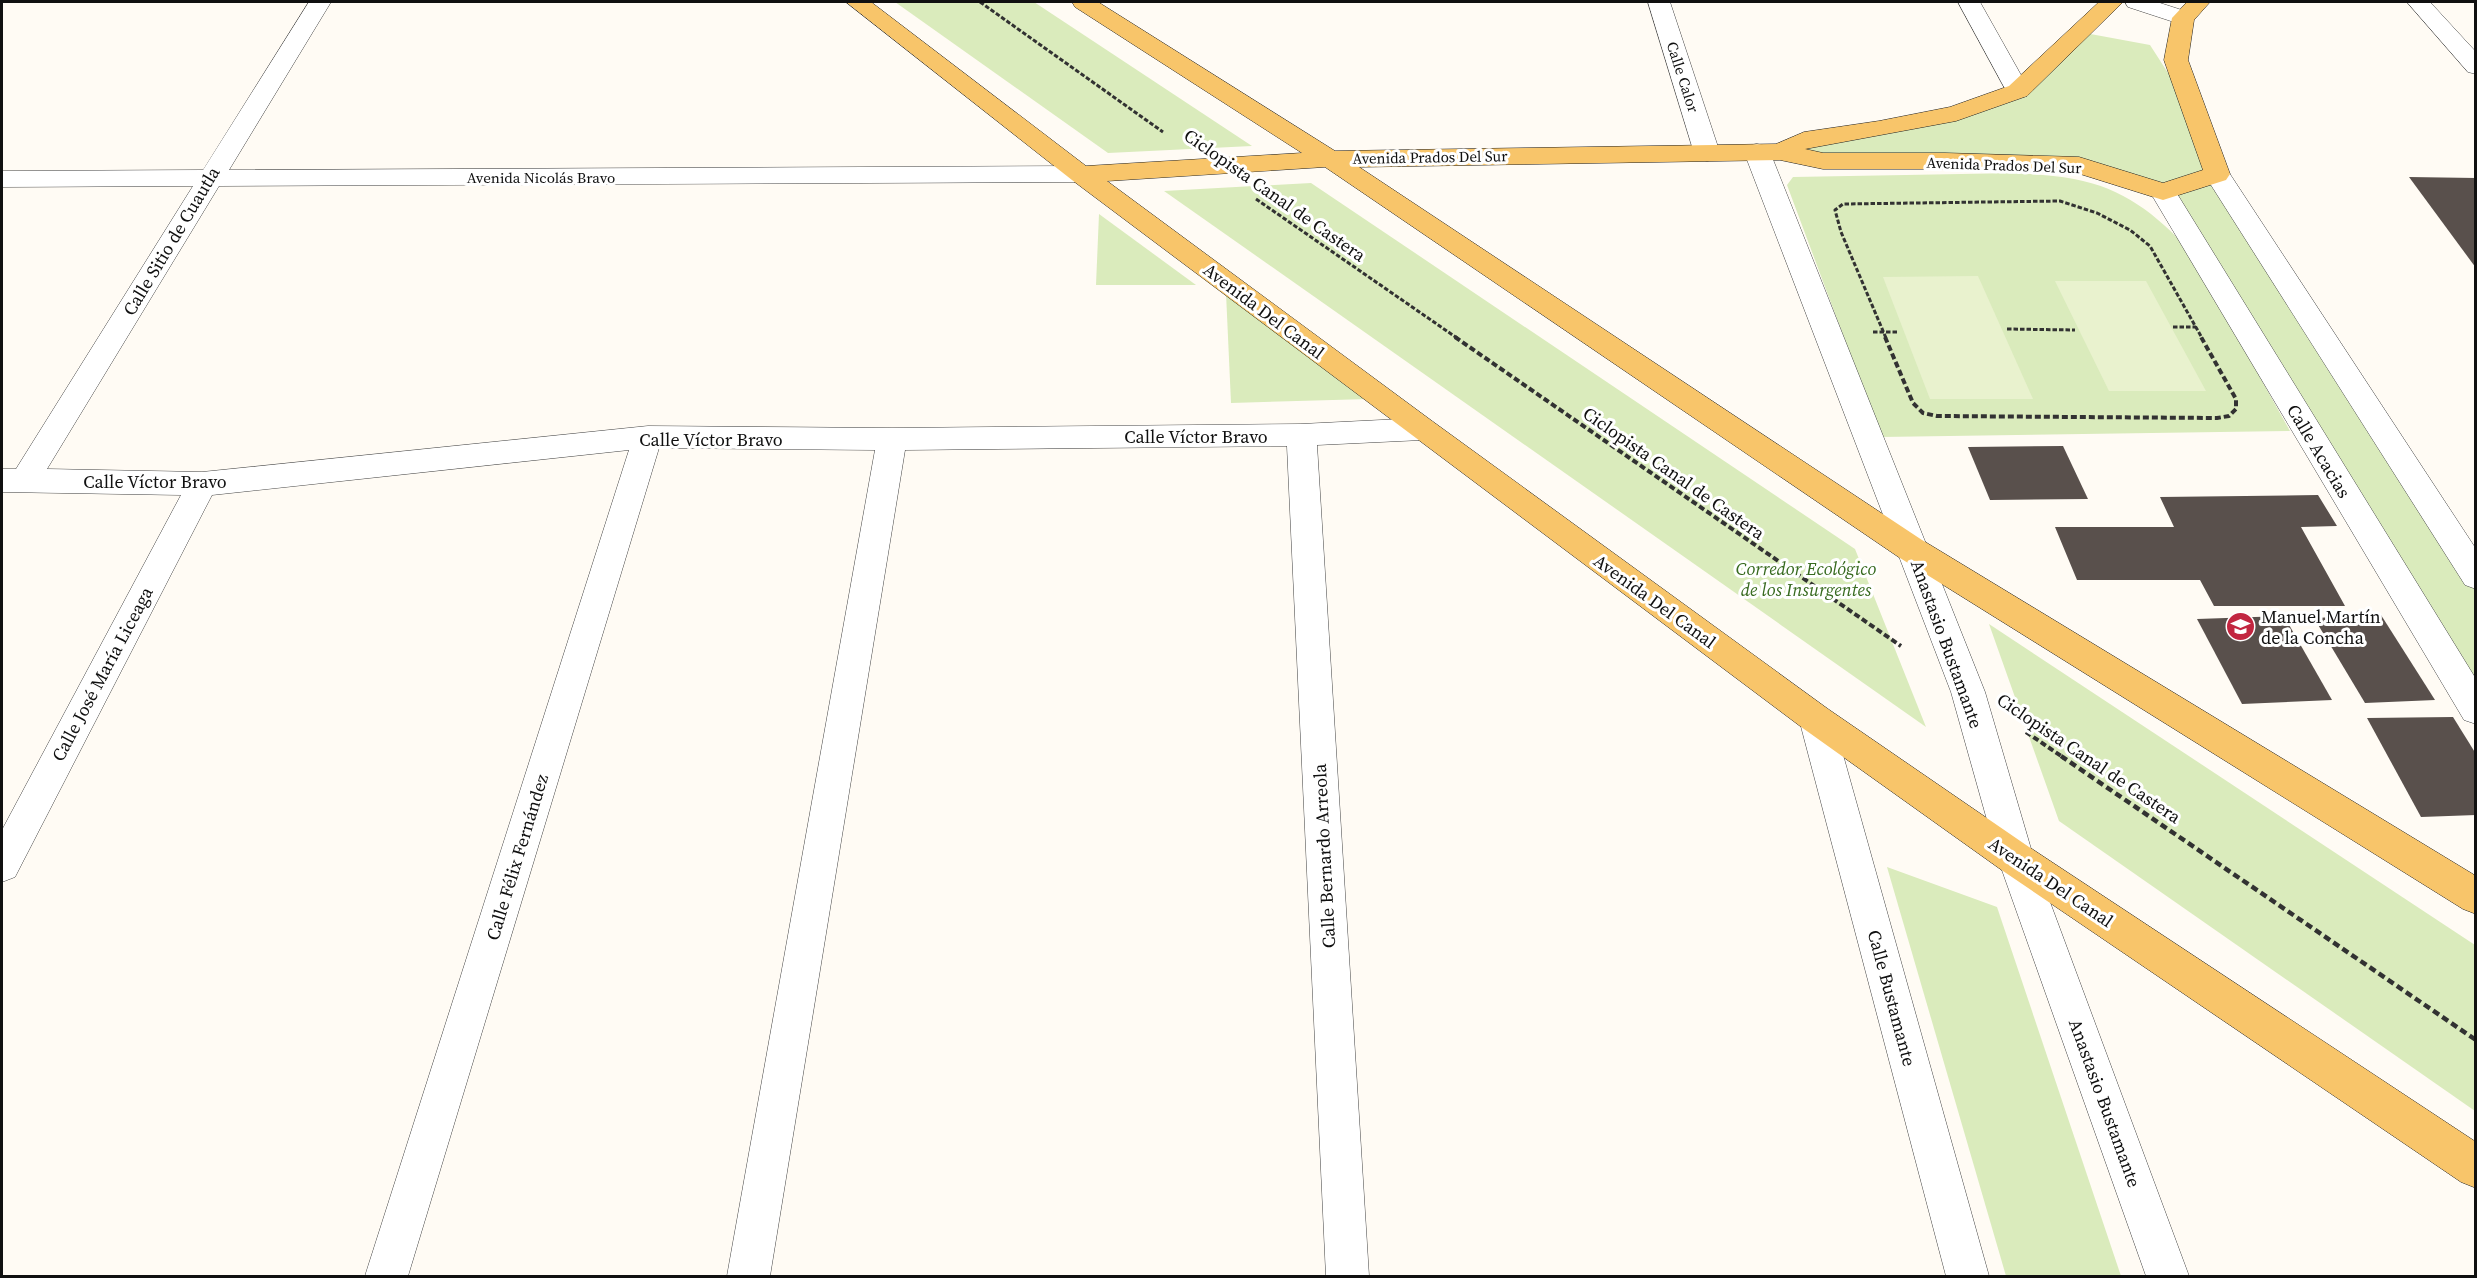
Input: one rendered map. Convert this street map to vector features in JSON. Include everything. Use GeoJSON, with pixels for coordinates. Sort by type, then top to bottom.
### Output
{"type":"FeatureCollection","features":[{"type":"Feature","properties":{"kind":"main road","name":"Avenida Del Canal"},"geometry":{"type":"LineString","coordinates":[[857,2],[1081,174],[1422,429],[1816,719],[2016,860],[2475,1167]]}},
{"type":"Feature","properties":{"kind":"main road"},"geometry":{"type":"LineString","coordinates":[[1083,2],[1330,159],[1911,549],[2475,897]]}},
{"type":"Feature","properties":{"kind":"main road","name":"Avenida Prados Del Sur"},"geometry":{"type":"LineString","coordinates":[[1768,152],[1804,140],[1879,129],[1956,113],[2018,91],[2112,2]]}},
{"type":"Feature","properties":{"kind":"main road"},"geometry":{"type":"LineString","coordinates":[[2163,192],[2217,174],[2176,60],[2191,10]]}},
{"type":"Feature","properties":{"kind":"main road","name":"Avenida Prados Del Sur"},"geometry":{"type":"LineString","coordinates":[[1081,174],[1330,159],[1768,152],[1823,162],[1945,161],[2079,165],[2163,192]]}},
{"type":"Feature","properties":{"kind":"street","name":"Calle Sitio de Cuautla"},"geometry":{"type":"LineString","coordinates":[[13,481],[320,2]]}},
{"type":"Feature","properties":{"kind":"street","name":"Calle Calor"},"geometry":{"type":"LineString","coordinates":[[1659,2],[1707,153]]}},
{"type":"Feature","properties":{"kind":"street"},"geometry":{"type":"LineString","coordinates":[[1970,2],[2018,91]]}},
{"type":"Feature","properties":{"kind":"street"},"geometry":{"type":"LineString","coordinates":[[2136,2],[2191,10]]}},
{"type":"Feature","properties":{"kind":"street"},"geometry":{"type":"LineString","coordinates":[[2418,2],[2475,67]]}},
{"type":"Feature","properties":{"kind":"street","name":"Anastasio Bustamante"},"geometry":{"type":"LineString","coordinates":[[1768,152],[1911,549],[1968,692],[2016,860],[2168,1276]]}},
{"type":"Feature","properties":{"kind":"street","name":"Avenida Nicolás Bravo"},"geometry":{"type":"LineString","coordinates":[[2,179],[1081,174]]}},
{"type":"Feature","properties":{"kind":"street"},"geometry":{"type":"LineString","coordinates":[[2217,174],[2475,576]]}},
{"type":"Feature","properties":{"kind":"street","name":"Calle Acacias"},"geometry":{"type":"LineString","coordinates":[[2163,192],[2475,710]]}},
{"type":"Feature","properties":{"kind":"street","name":"Calle Víctor Bravo"},"geometry":{"type":"LineString","coordinates":[[13,481],[202,484],[648,437],[892,439],[1301,435],[1422,429]]}},
{"type":"Feature","properties":{"kind":"street","name":"Calle Bernardo Arreola"},"geometry":{"type":"LineString","coordinates":[[1301,435],[1348,1276]]}},
{"type":"Feature","properties":{"kind":"street","name":"Calle Félix Fernández"},"geometry":{"type":"LineString","coordinates":[[387,1276],[648,437]]}},
{"type":"Feature","properties":{"kind":"street"},"geometry":{"type":"LineString","coordinates":[[749,1276],[892,439]]}},
{"type":"Feature","properties":{"kind":"street","name":"Calle José María Liceaga"},"geometry":{"type":"LineString","coordinates":[[2,865],[202,484]]}},
{"type":"Feature","properties":{"kind":"street","name":"Calle Bustamante"},"geometry":{"type":"LineString","coordinates":[[1816,719],[1968,1276]]}},
{"type":"Feature","properties":{"kind":"path","name":"Ciclopista Canal de Castera"},"geometry":{"type":"LineString","coordinates":[[980,2],[1210,166],[1910,651]]}},
{"type":"Feature","properties":{"kind":"path"},"geometry":{"type":"LineString","coordinates":[[2060,201],[2113,218],[2133,230],[2150,246],[2236,399],[2236,409],[2229,416],[2217,418],[1937,416],[1923,412],[1912,403],[1905,389],[1840,232],[1835,210],[1843,204],[2060,201]]}},
{"type":"Feature","properties":{"kind":"path"},"geometry":{"type":"LineString","coordinates":[[2007,329],[2075,330]]}},
{"type":"Feature","properties":{"kind":"path"},"geometry":{"type":"LineString","coordinates":[[1867,333],[1899,332]]}},
{"type":"Feature","properties":{"kind":"path","name":"Ciclopista Canal de Castera"},"geometry":{"type":"LineString","coordinates":[[1968,692],[2475,1040]]}},
{"type":"Feature","properties":{"kind":"green space"},"geometry":{"type":"Polygon","coordinates":[[[895,2],[1034,2],[1252,146],[1108,153],[895,2]]]}},
{"type":"Feature","properties":{"kind":"green space"},"geometry":{"type":"Polygon","coordinates":[[[2085,33],[2150,45],[2190,107],[2212,173],[2159,188],[2079,162],[1789,152],[2022,95],[2085,33]]]}},
{"type":"Feature","properties":{"kind":"green space"},"geometry":{"type":"Polygon","coordinates":[[[2018,173],[2092,183],[2138,204],[2164,225],[2189,250],[2290,431],[1881,437],[1787,185],[1793,177],[2018,173]]]}},
{"type":"Feature","properties":{"kind":"green space"},"geometry":{"type":"Polygon","coordinates":[[[2216,180],[2475,581],[2475,697],[2171,197],[2216,180]]]}},
{"type":"Feature","properties":{"kind":"green space","name":"Corredor Ecológico de los Insurgentes"},"geometry":{"type":"Polygon","coordinates":[[[1311,183],[1855,549],[1926,727],[1164,191],[1311,183]]]}},
{"type":"Feature","properties":{"kind":"green space"},"geometry":{"type":"Polygon","coordinates":[[[1099,214],[1196,285],[1096,285],[1099,214]]]}},
{"type":"Feature","properties":{"kind":"green space"},"geometry":{"type":"Polygon","coordinates":[[[1978,276],[2033,399],[1930,399],[1883,277],[1978,276]]]}},
{"type":"Feature","properties":{"kind":"green space"},"geometry":{"type":"Polygon","coordinates":[[[2055,281],[2146,281],[2206,391],[2109,391],[2055,281]]]}},
{"type":"Feature","properties":{"kind":"green space"},"geometry":{"type":"Polygon","coordinates":[[[1226,293],[1369,399],[1231,403],[1226,293]]]}},
{"type":"Feature","properties":{"kind":"green space"},"geometry":{"type":"Polygon","coordinates":[[[1989,624],[2475,945],[2475,1111],[2059,821],[1989,624]]]}},
{"type":"Feature","properties":{"kind":"green space"},"geometry":{"type":"Polygon","coordinates":[[[1887,867],[1997,907],[2121,1276],[2006,1276],[1887,867]]]}},
{"type":"Feature","properties":{"kind":"building"},"geometry":{"type":"Polygon","coordinates":[[[2409,177],[2476,178],[2476,268],[2409,177]]]}},
{"type":"Feature","properties":{"kind":"building"},"geometry":{"type":"Polygon","coordinates":[[[2063,446],[2088,499],[1990,500],[1968,447],[2063,446]]]}},
{"type":"Feature","properties":{"kind":"building"},"geometry":{"type":"Polygon","coordinates":[[[2318,495],[2337,526],[2301,527],[2345,606],[2214,606],[2200,580],[2077,580],[2055,527],[2174,527],[2160,497],[2318,495]]]}},
{"type":"Feature","properties":{"kind":"building"},"geometry":{"type":"Polygon","coordinates":[[[2381,615],[2435,700],[2365,703],[2314,618],[2381,615]]]}},
{"type":"Feature","properties":{"kind":"building"},"geometry":{"type":"Polygon","coordinates":[[[2284,616],[2332,700],[2242,704],[2197,619],[2284,616]]]}},
{"type":"Feature","properties":{"kind":"building"},"geometry":{"type":"Polygon","coordinates":[[[2453,717],[2476,754],[2476,815],[2421,817],[2367,718],[2453,717]]]}},
{"type":"Feature","properties":{"kind":"place","name":"Manuel Martín de la Concha"},"geometry":{"type":"Point","coordinates":[2240,626]}}]}
